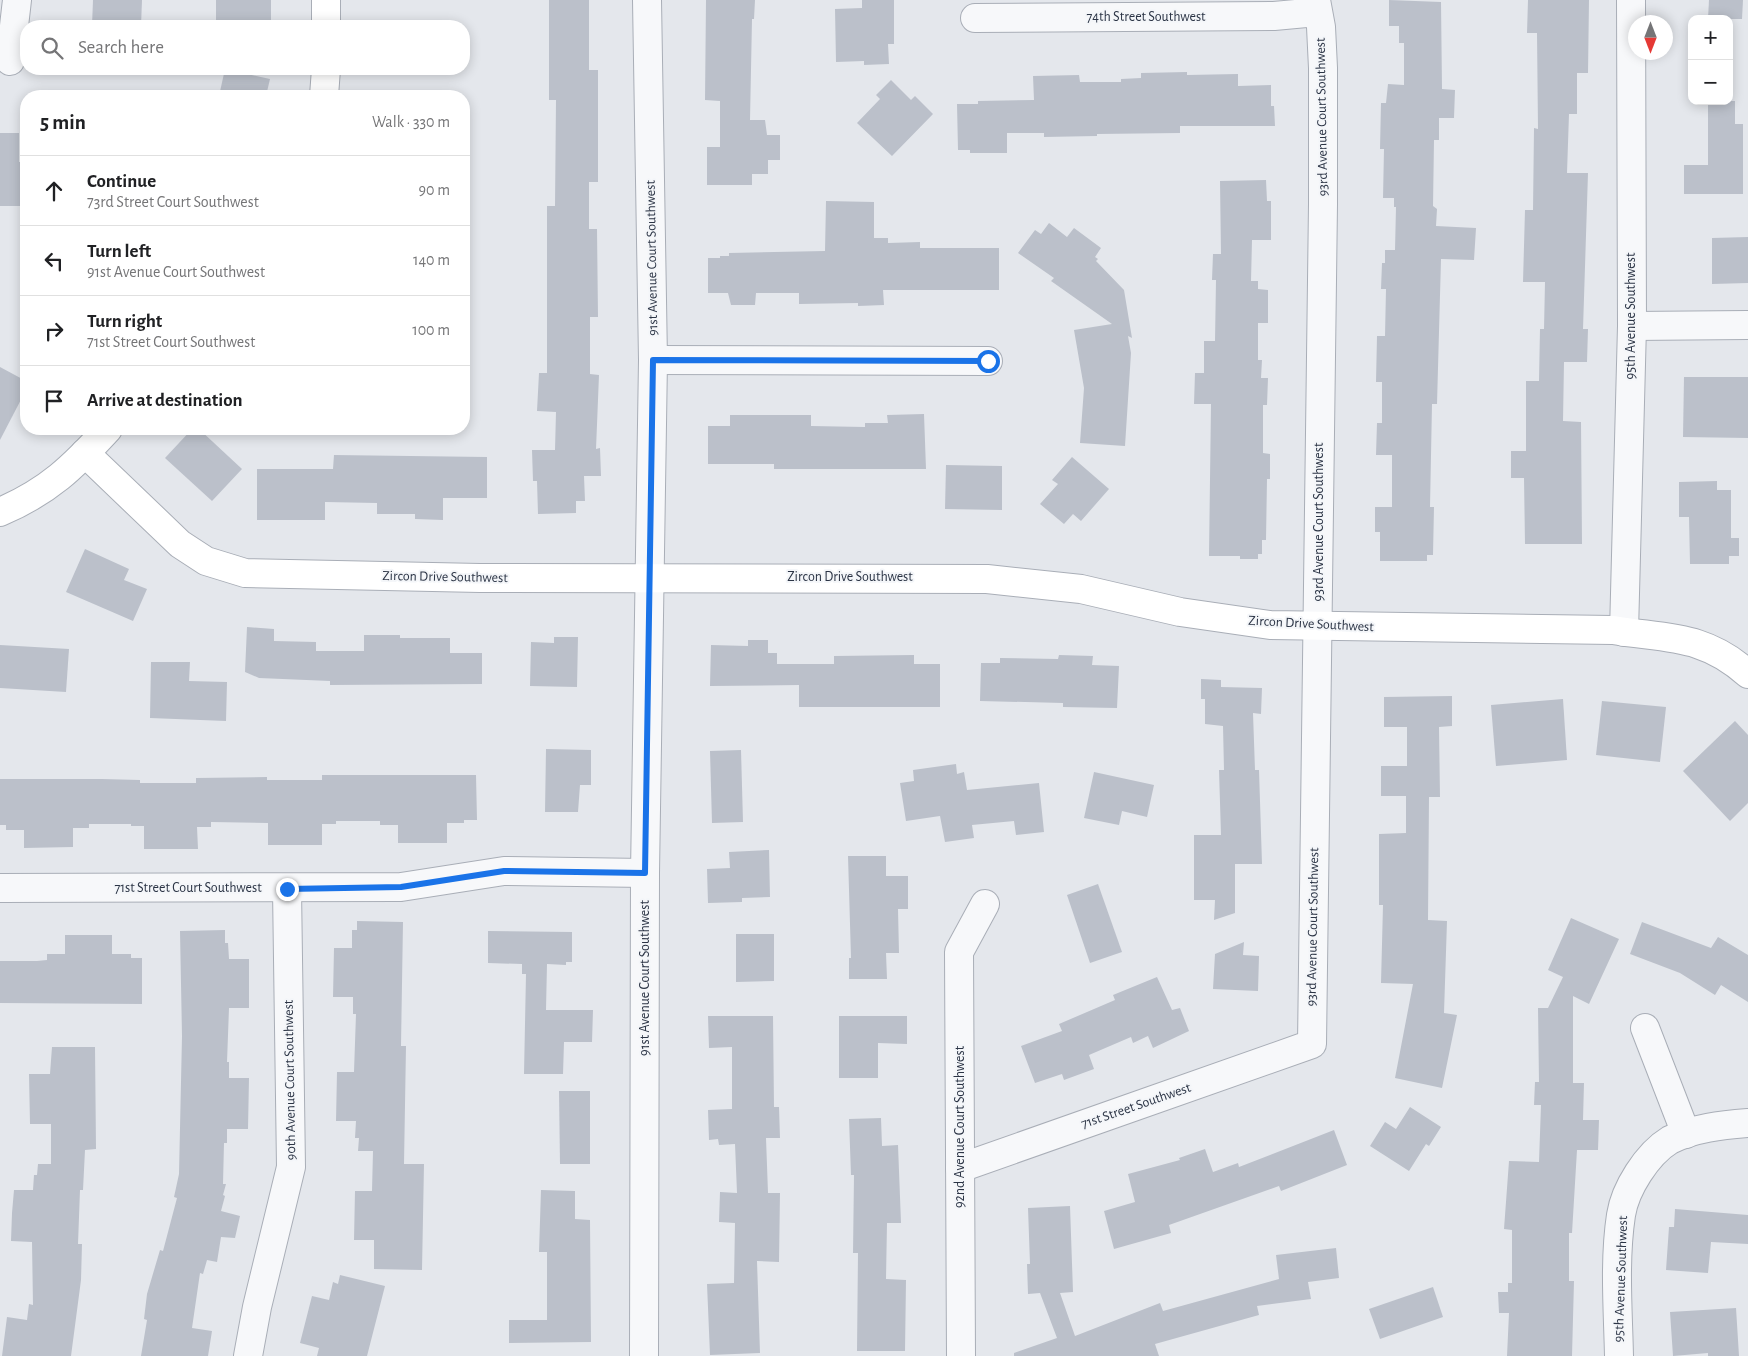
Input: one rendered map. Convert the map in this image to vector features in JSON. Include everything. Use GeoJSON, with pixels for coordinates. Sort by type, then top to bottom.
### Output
{"type":"FeatureCollection","features":[{"type":"Feature","properties":{"kind":"street"},"geometry":{"type":"LineString","coordinates":[[10,61],[17,0]]}},
{"type":"Feature","properties":{"kind":"street"},"geometry":{"type":"LineString","coordinates":[[326,0],[326,20]]}},
{"type":"Feature","properties":{"kind":"street","name":"91st Avenue Court Southwest"},"geometry":{"type":"LineString","coordinates":[[644,1356],[645,873],[653,360],[647,0]]}},
{"type":"Feature","properties":{"kind":"street","name":"95th Avenue Southwest"},"geometry":{"type":"LineString","coordinates":[[1624,632],[1632,326],[1631,0]]}},
{"type":"Feature","properties":{"kind":"street","name":"74th Street Southwest"},"geometry":{"type":"LineString","coordinates":[[975,18],[1274,16],[1317,6]]}},
{"type":"Feature","properties":{"kind":"street","name":"93rd Avenue Court Southwest"},"geometry":{"type":"LineString","coordinates":[[1312,1044],[1319,627],[1323,87],[1321,28],[1317,6]]}},
{"type":"Feature","properties":{"kind":"street"},"geometry":{"type":"LineString","coordinates":[[324,90],[326,75]]}},
{"type":"Feature","properties":{"kind":"street"},"geometry":{"type":"LineString","coordinates":[[1632,326],[1748,326]]}},
{"type":"Feature","properties":{"kind":"street"},"geometry":{"type":"LineString","coordinates":[[653,360],[988,361]]}},
{"type":"Feature","properties":{"kind":"street"},"geometry":{"type":"LineString","coordinates":[[0,512],[40,492],[60,478],[102,435]]}},
{"type":"Feature","properties":{"kind":"street","name":"Zircon Drive Southwest"},"geometry":{"type":"LineString","coordinates":[[85,453],[180,544],[206,561],[245,573],[441,577],[987,579],[1081,590],[1180,612],[1270,626],[1613,630],[1678,638],[1708,648],[1736,663],[1748,674]]}},
{"type":"Feature","properties":{"kind":"street","name":"71st Street Court Southwest"},"geometry":{"type":"LineString","coordinates":[[0,888],[287,889],[401,887],[504,871],[645,873]]}},
{"type":"Feature","properties":{"kind":"street","name":"90th Avenue Court Southwest"},"geometry":{"type":"LineString","coordinates":[[248,1356],[256,1307],[291,1167],[287,889]]}},
{"type":"Feature","properties":{"kind":"street","name":"92nd Avenue Court Southwest"},"geometry":{"type":"LineString","coordinates":[[961,1356],[959,952],[985,904]]}},
{"type":"Feature","properties":{"kind":"street"},"geometry":{"type":"LineString","coordinates":[[1645,1028],[1686,1134],[1748,1123]]}},
{"type":"Feature","properties":{"kind":"street","name":"71st Street Southwest"},"geometry":{"type":"LineString","coordinates":[[960,1168],[1312,1044]]}},
{"type":"Feature","properties":{"kind":"street","name":"95th Avenue Southwest"},"geometry":{"type":"LineString","coordinates":[[1619,1356],[1618,1270],[1621,1214],[1626,1198],[1650,1158],[1670,1141],[1686,1134]]}},
{"type":"Feature","properties":{"kind":"building"},"geometry":{"type":"Polygon","coordinates":[[[93,0],[142,0],[141,20],[92,20],[93,0]]]}},
{"type":"Feature","properties":{"kind":"building"},"geometry":{"type":"Polygon","coordinates":[[[216,0],[271,0],[271,20],[216,20],[216,0]]]}},
{"type":"Feature","properties":{"kind":"building"},"geometry":{"type":"Polygon","coordinates":[[[549,0],[589,0],[589,70],[598,70],[598,182],[589,182],[589,229],[597,229],[598,317],[590,317],[590,374],[599,375],[596,449],[600,448],[601,476],[584,476],[585,501],[576,501],[576,513],[538,514],[537,481],[533,481],[532,450],[555,450],[556,412],[537,411],[539,373],[547,373],[547,206],[555,206],[556,100],[549,100],[549,0]]]}},
{"type":"Feature","properties":{"kind":"building"},"geometry":{"type":"Polygon","coordinates":[[[706,0],[755,0],[754,19],[752,19],[750,120],[765,120],[767,135],[780,135],[780,160],[768,160],[768,174],[752,174],[752,185],[707,185],[707,147],[720,147],[720,101],[705,100],[706,0]]]}},
{"type":"Feature","properties":{"kind":"building"},"geometry":{"type":"Polygon","coordinates":[[[862,0],[894,0],[894,44],[888,44],[889,64],[864,65],[864,61],[836,62],[835,9],[862,8],[862,0]]]}},
{"type":"Feature","properties":{"kind":"building"},"geometry":{"type":"Polygon","coordinates":[[[1389,0],[1441,2],[1442,89],[1455,90],[1454,118],[1439,118],[1439,140],[1434,140],[1433,206],[1437,209],[1436,226],[1476,228],[1474,260],[1441,259],[1437,404],[1432,404],[1430,507],[1434,507],[1433,555],[1427,555],[1427,561],[1380,561],[1380,532],[1375,532],[1375,507],[1392,507],[1392,455],[1376,455],[1377,423],[1382,423],[1382,382],[1376,382],[1377,336],[1385,336],[1386,289],[1381,289],[1382,263],[1385,263],[1385,250],[1395,250],[1396,207],[1394,207],[1394,198],[1383,198],[1384,149],[1380,149],[1381,103],[1386,103],[1388,84],[1404,85],[1404,43],[1399,43],[1399,26],[1389,26],[1389,0]]]}},
{"type":"Feature","properties":{"kind":"building"},"geometry":{"type":"Polygon","coordinates":[[[1528,0],[1589,0],[1588,73],[1577,73],[1577,114],[1569,114],[1567,173],[1588,173],[1583,329],[1588,329],[1587,362],[1564,362],[1563,421],[1581,422],[1582,544],[1525,544],[1524,478],[1511,478],[1511,451],[1526,451],[1526,381],[1539,381],[1540,329],[1544,329],[1545,282],[1523,282],[1525,210],[1533,210],[1534,128],[1538,129],[1537,33],[1527,33],[1528,0]]]}},
{"type":"Feature","properties":{"kind":"building"},"geometry":{"type":"Polygon","coordinates":[[[1709,0],[1743,0],[1742,19],[1733,19],[1733,15],[1708,15],[1709,0]]]}},
{"type":"Feature","properties":{"kind":"building"},"geometry":{"type":"Polygon","coordinates":[[[1187,72],[1187,75],[1238,74],[1238,86],[1271,85],[1271,106],[1274,106],[1275,126],[1180,126],[1180,133],[1097,134],[1097,136],[1044,137],[1044,133],[1007,133],[1007,153],[970,153],[970,150],[958,150],[957,104],[978,104],[978,101],[1034,100],[1033,76],[1079,75],[1080,82],[1121,82],[1121,79],[1141,78],[1141,73],[1187,72]]]}},
{"type":"Feature","properties":{"kind":"building"},"geometry":{"type":"Polygon","coordinates":[[[224,75],[252,75],[270,79],[267,90],[220,90],[224,75]]]}},
{"type":"Feature","properties":{"kind":"building"},"geometry":{"type":"Polygon","coordinates":[[[891,80],[911,100],[915,96],[933,114],[892,156],[857,123],[880,99],[876,95],[891,80]]]}},
{"type":"Feature","properties":{"kind":"building"},"geometry":{"type":"Polygon","coordinates":[[[1733,101],[1735,101],[1735,124],[1743,124],[1743,194],[1684,194],[1684,165],[1708,165],[1708,105],[1733,105],[1733,101]]]}},
{"type":"Feature","properties":{"kind":"building"},"geometry":{"type":"Polygon","coordinates":[[[0,133],[19,133],[20,206],[0,206],[0,133]]]}},
{"type":"Feature","properties":{"kind":"building"},"geometry":{"type":"Polygon","coordinates":[[[1266,180],[1267,201],[1271,201],[1271,240],[1252,240],[1251,281],[1258,281],[1258,289],[1268,290],[1268,323],[1258,323],[1258,360],[1262,360],[1261,378],[1268,378],[1267,405],[1263,405],[1263,453],[1270,454],[1270,479],[1267,479],[1266,540],[1262,540],[1262,554],[1258,554],[1258,559],[1240,559],[1240,556],[1209,556],[1211,404],[1194,404],[1195,373],[1204,373],[1204,341],[1215,341],[1216,280],[1212,280],[1213,254],[1221,254],[1220,181],[1266,180]]]}},
{"type":"Feature","properties":{"kind":"building"},"geometry":{"type":"Polygon","coordinates":[[[826,201],[874,202],[874,238],[888,238],[888,243],[920,242],[920,248],[999,248],[999,290],[883,290],[884,305],[858,306],[858,303],[799,304],[799,293],[756,293],[755,305],[731,305],[728,293],[708,293],[708,258],[729,256],[729,253],[825,251],[826,201]]]}},
{"type":"Feature","properties":{"kind":"building"},"geometry":{"type":"Polygon","coordinates":[[[1049,223],[1067,237],[1074,228],[1101,248],[1095,257],[1098,259],[1096,261],[1124,290],[1132,338],[1128,336],[1131,353],[1125,446],[1080,443],[1084,388],[1074,330],[1112,324],[1051,281],[1054,278],[1018,253],[1035,230],[1041,234],[1049,223]]]}},
{"type":"Feature","properties":{"kind":"building"},"geometry":{"type":"Polygon","coordinates":[[[1748,237],[1748,283],[1712,284],[1712,238],[1748,237]]]}},
{"type":"Feature","properties":{"kind":"building"},"geometry":{"type":"Polygon","coordinates":[[[0,367],[20,378],[20,402],[0,440],[0,367]]]}},
{"type":"Feature","properties":{"kind":"building"},"geometry":{"type":"Polygon","coordinates":[[[1684,377],[1748,377],[1748,438],[1683,437],[1684,377]]]}},
{"type":"Feature","properties":{"kind":"building"},"geometry":{"type":"Polygon","coordinates":[[[924,414],[926,469],[774,469],[774,464],[708,464],[708,426],[730,426],[730,415],[811,415],[811,426],[865,427],[865,423],[888,423],[887,415],[924,414]]]}},
{"type":"Feature","properties":{"kind":"building"},"geometry":{"type":"Polygon","coordinates":[[[186,435],[205,435],[242,469],[212,501],[165,458],[186,435]]]}},
{"type":"Feature","properties":{"kind":"building"},"geometry":{"type":"Polygon","coordinates":[[[334,455],[487,457],[487,498],[443,498],[443,520],[415,519],[415,514],[377,514],[377,503],[325,502],[325,520],[257,520],[257,469],[333,469],[334,455]]]}},
{"type":"Feature","properties":{"kind":"building"},"geometry":{"type":"Polygon","coordinates":[[[1072,457],[1109,489],[1081,521],[1073,514],[1064,524],[1040,504],[1058,484],[1052,480],[1072,457]]]}},
{"type":"Feature","properties":{"kind":"building"},"geometry":{"type":"Polygon","coordinates":[[[946,465],[1002,466],[1002,510],[945,509],[946,465]]]}},
{"type":"Feature","properties":{"kind":"building"},"geometry":{"type":"Polygon","coordinates":[[[1717,481],[1717,490],[1731,490],[1731,538],[1739,538],[1739,556],[1729,556],[1729,564],[1690,564],[1689,517],[1679,517],[1679,482],[1717,481]]]}},
{"type":"Feature","properties":{"kind":"building"},"geometry":{"type":"Polygon","coordinates":[[[85,549],[129,569],[124,580],[147,589],[133,621],[66,592],[85,549]]]}},
{"type":"Feature","properties":{"kind":"building"},"geometry":{"type":"Polygon","coordinates":[[[247,627],[274,629],[274,641],[316,642],[316,651],[364,651],[364,635],[400,635],[400,638],[450,638],[450,653],[482,653],[482,684],[330,685],[330,681],[259,678],[245,672],[247,627]]]}},
{"type":"Feature","properties":{"kind":"building"},"geometry":{"type":"Polygon","coordinates":[[[554,637],[578,637],[577,687],[530,686],[531,642],[554,643],[554,637]]]}},
{"type":"Feature","properties":{"kind":"building"},"geometry":{"type":"Polygon","coordinates":[[[748,640],[768,640],[768,653],[777,653],[777,664],[834,664],[834,656],[914,655],[914,664],[940,664],[940,707],[799,707],[799,685],[710,686],[711,645],[748,646],[748,640]]]}},
{"type":"Feature","properties":{"kind":"building"},"geometry":{"type":"Polygon","coordinates":[[[0,645],[69,649],[66,692],[0,688],[0,645]]]}},
{"type":"Feature","properties":{"kind":"building"},"geometry":{"type":"Polygon","coordinates":[[[1059,655],[1093,656],[1092,665],[1119,666],[1117,708],[1063,707],[1063,703],[980,701],[981,663],[1000,663],[1000,658],[1058,659],[1059,655]]]}},
{"type":"Feature","properties":{"kind":"building"},"geometry":{"type":"Polygon","coordinates":[[[151,662],[190,662],[189,681],[227,682],[226,721],[150,718],[151,662]]]}},
{"type":"Feature","properties":{"kind":"building"},"geometry":{"type":"Polygon","coordinates":[[[1201,679],[1221,680],[1221,687],[1262,688],[1261,714],[1253,713],[1255,770],[1259,770],[1262,864],[1235,864],[1235,913],[1214,920],[1215,900],[1194,900],[1194,835],[1221,835],[1219,770],[1224,770],[1223,726],[1205,724],[1205,699],[1201,699],[1201,679]]]}},
{"type":"Feature","properties":{"kind":"building"},"geometry":{"type":"Polygon","coordinates":[[[1452,696],[1452,726],[1439,727],[1440,797],[1429,797],[1428,920],[1447,921],[1444,1013],[1457,1015],[1442,1088],[1395,1078],[1413,984],[1381,983],[1383,905],[1379,905],[1379,834],[1406,833],[1406,796],[1381,796],[1381,766],[1407,766],[1407,727],[1384,727],[1384,697],[1452,696]]]}},
{"type":"Feature","properties":{"kind":"building"},"geometry":{"type":"Polygon","coordinates":[[[1563,699],[1567,760],[1496,766],[1491,705],[1563,699]]]}},
{"type":"Feature","properties":{"kind":"building"},"geometry":{"type":"Polygon","coordinates":[[[1602,701],[1666,707],[1660,762],[1596,755],[1602,701]]]}},
{"type":"Feature","properties":{"kind":"building"},"geometry":{"type":"Polygon","coordinates":[[[1735,721],[1748,735],[1748,803],[1730,821],[1683,771],[1735,721]]]}},
{"type":"Feature","properties":{"kind":"building"},"geometry":{"type":"Polygon","coordinates":[[[546,749],[591,750],[591,785],[580,785],[578,812],[545,812],[546,749]]]}},
{"type":"Feature","properties":{"kind":"building"},"geometry":{"type":"Polygon","coordinates":[[[741,750],[743,822],[712,823],[710,751],[741,750]]]}},
{"type":"Feature","properties":{"kind":"building"},"geometry":{"type":"Polygon","coordinates":[[[956,764],[957,774],[964,772],[967,790],[1039,783],[1044,832],[1016,835],[1014,821],[972,825],[974,838],[945,842],[940,816],[906,821],[900,783],[914,781],[913,770],[956,764]]]}},
{"type":"Feature","properties":{"kind":"building"},"geometry":{"type":"Polygon","coordinates":[[[1094,772],[1154,785],[1147,817],[1122,811],[1119,825],[1084,818],[1094,772]]]}},
{"type":"Feature","properties":{"kind":"building"},"geometry":{"type":"Polygon","coordinates":[[[322,775],[476,775],[477,820],[464,820],[464,823],[447,823],[447,843],[398,843],[398,825],[380,825],[380,821],[336,821],[336,824],[322,824],[322,845],[268,845],[268,823],[211,822],[211,827],[197,827],[198,849],[144,849],[144,826],[131,826],[131,824],[89,824],[89,828],[73,828],[73,847],[24,848],[24,830],[6,830],[6,825],[0,825],[0,779],[102,779],[140,780],[140,783],[196,783],[196,778],[267,777],[267,780],[322,780],[322,775]]]}},
{"type":"Feature","properties":{"kind":"building"},"geometry":{"type":"Polygon","coordinates":[[[769,850],[770,897],[742,898],[742,902],[708,903],[707,869],[730,868],[729,852],[769,850]]]}},
{"type":"Feature","properties":{"kind":"building"},"geometry":{"type":"Polygon","coordinates":[[[848,856],[886,856],[886,876],[908,876],[908,909],[898,909],[899,953],[886,953],[887,979],[849,979],[849,958],[851,958],[848,856]]]}},
{"type":"Feature","properties":{"kind":"building"},"geometry":{"type":"Polygon","coordinates":[[[1098,884],[1122,952],[1090,963],[1067,895],[1098,884]]]}},
{"type":"Feature","properties":{"kind":"building"},"geometry":{"type":"Polygon","coordinates":[[[1571,918],[1619,939],[1589,1004],[1573,996],[1573,1083],[1584,1083],[1583,1120],[1599,1120],[1598,1150],[1577,1150],[1572,1233],[1569,1233],[1569,1281],[1574,1281],[1572,1356],[1507,1356],[1509,1313],[1499,1313],[1498,1292],[1508,1292],[1508,1283],[1512,1283],[1512,1230],[1504,1229],[1509,1161],[1539,1162],[1541,1105],[1534,1105],[1535,1082],[1539,1082],[1538,1008],[1548,1008],[1563,977],[1548,970],[1571,918]]]}},
{"type":"Feature","properties":{"kind":"building"},"geometry":{"type":"Polygon","coordinates":[[[357,921],[403,922],[401,1046],[406,1046],[404,1164],[424,1164],[422,1270],[374,1269],[374,1240],[354,1240],[355,1191],[372,1191],[373,1151],[358,1151],[359,1138],[355,1138],[356,1121],[336,1121],[337,1072],[354,1072],[356,1014],[353,1014],[353,997],[333,997],[334,948],[352,948],[352,930],[357,930],[357,921]]]}},
{"type":"Feature","properties":{"kind":"building"},"geometry":{"type":"Polygon","coordinates":[[[1642,922],[1711,948],[1718,937],[1748,955],[1748,1002],[1721,985],[1715,995],[1680,973],[1630,954],[1642,922]]]}},
{"type":"Feature","properties":{"kind":"building"},"geometry":{"type":"Polygon","coordinates":[[[225,930],[225,943],[228,943],[229,959],[249,959],[249,1008],[229,1008],[227,1062],[229,1062],[229,1078],[249,1078],[248,1129],[227,1129],[227,1143],[224,1143],[223,1184],[226,1184],[221,1211],[240,1216],[235,1238],[221,1237],[217,1262],[207,1260],[203,1274],[200,1273],[192,1328],[212,1331],[208,1356],[141,1356],[147,1320],[144,1319],[147,1294],[160,1250],[163,1251],[177,1198],[174,1197],[179,1174],[182,1036],[180,931],[225,930]]]}},
{"type":"Feature","properties":{"kind":"building"},"geometry":{"type":"Polygon","coordinates":[[[488,931],[572,932],[572,962],[566,962],[566,965],[547,964],[546,1010],[593,1010],[592,1042],[564,1042],[563,1074],[524,1074],[526,974],[522,974],[522,964],[488,963],[488,931]]]}},
{"type":"Feature","properties":{"kind":"building"},"geometry":{"type":"Polygon","coordinates":[[[736,934],[774,934],[774,981],[736,982],[736,934]]]}},
{"type":"Feature","properties":{"kind":"building"},"geometry":{"type":"Polygon","coordinates":[[[65,935],[112,935],[112,954],[131,954],[131,958],[142,958],[142,1004],[0,1003],[0,961],[47,960],[47,954],[65,954],[65,935]]]}},
{"type":"Feature","properties":{"kind":"building"},"geometry":{"type":"Polygon","coordinates":[[[1244,942],[1243,955],[1259,956],[1258,991],[1213,989],[1215,954],[1244,942]]]}},
{"type":"Feature","properties":{"kind":"building"},"geometry":{"type":"Polygon","coordinates":[[[1157,977],[1172,1010],[1180,1008],[1189,1031],[1153,1048],[1148,1036],[1133,1043],[1131,1037],[1089,1055],[1094,1069],[1064,1080],[1062,1074],[1035,1083],[1021,1046],[1062,1031],[1059,1024],[1115,1000],[1113,995],[1157,977]]]}},
{"type":"Feature","properties":{"kind":"building"},"geometry":{"type":"Polygon","coordinates":[[[708,1016],[773,1016],[774,1107],[779,1107],[780,1138],[766,1138],[768,1193],[780,1193],[779,1262],[757,1261],[760,1353],[710,1355],[707,1284],[734,1283],[735,1223],[719,1222],[720,1192],[737,1193],[735,1144],[719,1145],[718,1139],[709,1140],[708,1110],[732,1109],[732,1047],[709,1048],[708,1016]]]}},
{"type":"Feature","properties":{"kind":"building"},"geometry":{"type":"Polygon","coordinates":[[[839,1016],[907,1016],[907,1044],[878,1043],[878,1078],[839,1078],[839,1016]]]}},
{"type":"Feature","properties":{"kind":"building"},"geometry":{"type":"Polygon","coordinates":[[[52,1047],[95,1047],[96,1149],[85,1150],[83,1190],[80,1190],[78,1244],[82,1244],[81,1280],[71,1356],[2,1356],[7,1317],[27,1320],[29,1304],[33,1305],[32,1242],[11,1241],[12,1213],[14,1190],[33,1190],[34,1175],[37,1175],[38,1164],[51,1164],[51,1124],[30,1124],[29,1074],[50,1074],[52,1047]]]}},
{"type":"Feature","properties":{"kind":"building"},"geometry":{"type":"Polygon","coordinates":[[[559,1091],[590,1091],[590,1164],[560,1164],[559,1091]]]}},
{"type":"Feature","properties":{"kind":"building"},"geometry":{"type":"Polygon","coordinates":[[[1410,1107],[1441,1127],[1429,1146],[1426,1144],[1409,1171],[1370,1146],[1385,1122],[1396,1129],[1410,1107]]]}},
{"type":"Feature","properties":{"kind":"building"},"geometry":{"type":"Polygon","coordinates":[[[881,1118],[882,1146],[898,1145],[901,1223],[887,1223],[886,1279],[906,1280],[905,1351],[857,1351],[858,1253],[853,1253],[854,1175],[851,1175],[849,1119],[881,1118]]]}},
{"type":"Feature","properties":{"kind":"building"},"geometry":{"type":"Polygon","coordinates":[[[1334,1130],[1347,1165],[1281,1191],[1279,1186],[1169,1225],[1171,1233],[1114,1249],[1104,1211],[1135,1202],[1128,1174],[1180,1160],[1179,1158],[1205,1149],[1213,1172],[1238,1163],[1239,1167],[1334,1130]]]}},
{"type":"Feature","properties":{"kind":"building"},"geometry":{"type":"Polygon","coordinates":[[[541,1190],[575,1191],[575,1219],[590,1220],[591,1342],[509,1343],[509,1320],[547,1320],[547,1252],[539,1252],[541,1190]]]}},
{"type":"Feature","properties":{"kind":"building"},"geometry":{"type":"Polygon","coordinates":[[[1070,1206],[1073,1292],[1060,1293],[1075,1336],[1160,1303],[1163,1311],[1279,1279],[1276,1255],[1336,1248],[1339,1278],[1308,1282],[1311,1299],[1257,1306],[1259,1315],[1155,1344],[1159,1356],[1014,1356],[1014,1353],[1057,1338],[1040,1293],[1028,1294],[1027,1264],[1030,1264],[1028,1208],[1070,1206]]]}},
{"type":"Feature","properties":{"kind":"building"},"geometry":{"type":"Polygon","coordinates":[[[1675,1209],[1748,1215],[1748,1244],[1711,1242],[1708,1273],[1666,1270],[1669,1227],[1674,1227],[1675,1209]]]}},
{"type":"Feature","properties":{"kind":"building"},"geometry":{"type":"Polygon","coordinates":[[[340,1275],[385,1286],[367,1356],[317,1356],[319,1348],[300,1343],[312,1296],[329,1300],[333,1282],[338,1284],[340,1275]]]}},
{"type":"Feature","properties":{"kind":"building"},"geometry":{"type":"Polygon","coordinates":[[[1433,1287],[1443,1317],[1380,1339],[1369,1309],[1433,1287]]]}},
{"type":"Feature","properties":{"kind":"building"},"geometry":{"type":"Polygon","coordinates":[[[1736,1308],[1739,1356],[1708,1356],[1708,1353],[1673,1356],[1670,1312],[1736,1308]]]}},
{"type":"Feature","properties":{"kind":"route"},"geometry":{"type":"LineString","coordinates":[[287,889],[401,887],[504,871],[645,873],[653,360],[988,361]]}}]}
